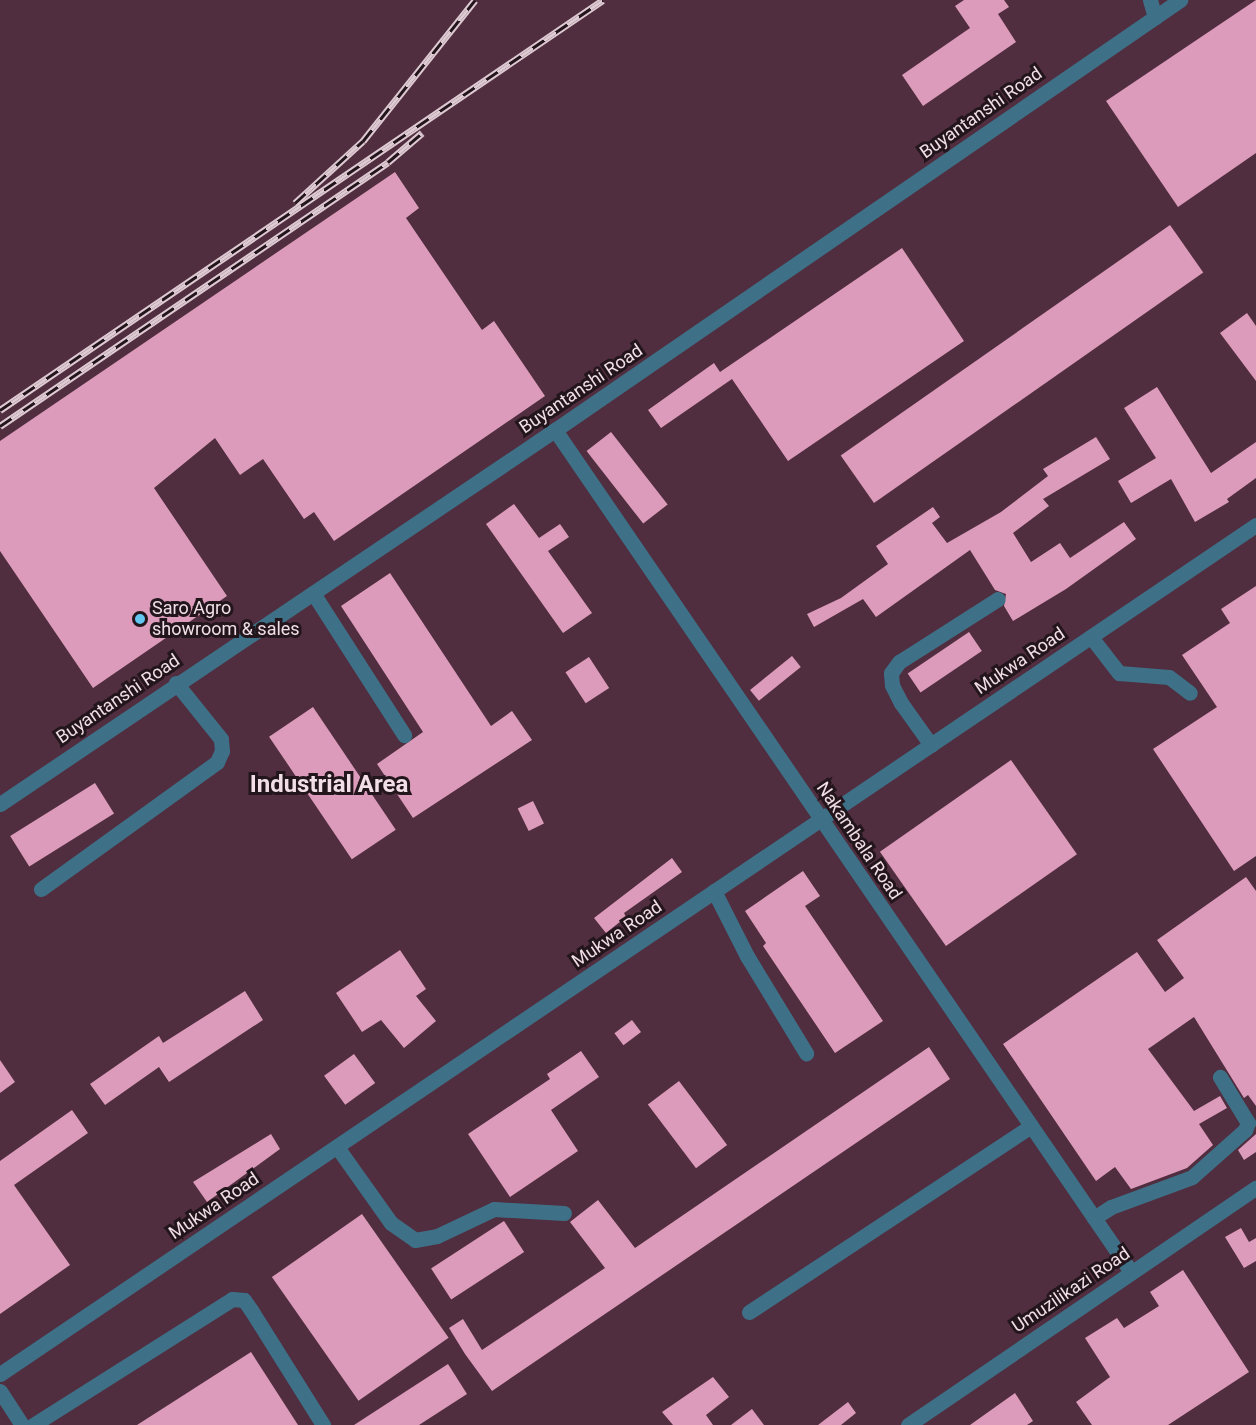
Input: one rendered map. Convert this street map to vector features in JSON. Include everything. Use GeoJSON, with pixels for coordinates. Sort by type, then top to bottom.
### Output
{"type":"FeatureCollection","features":[{"type":"Feature","properties":{"kind":"street"},"geometry":{"type":"LineString","coordinates":[[1150,0],[1155,17]]}},
{"type":"Feature","properties":{"kind":"street","name":"Buyantanshi Road"},"geometry":{"type":"LineString","coordinates":[[0,804],[176,683],[555,430],[1180,0]]}},
{"type":"Feature","properties":{"kind":"street","name":"Nakambala Road"},"geometry":{"type":"LineString","coordinates":[[555,430],[1131,1272]]}},
{"type":"Feature","properties":{"kind":"street","name":"Mukwa Road"},"geometry":{"type":"LineString","coordinates":[[0,1374],[1256,525]]}},
{"type":"Feature","properties":{"kind":"street"},"geometry":{"type":"LineString","coordinates":[[313,593],[404,735]]}},
{"type":"Feature","properties":{"kind":"street"},"geometry":{"type":"LineString","coordinates":[[931,745],[901,703],[892,686],[891,673],[899,662],[998,599]]}},
{"type":"Feature","properties":{"kind":"street"},"geometry":{"type":"LineString","coordinates":[[1091,637],[1119,673],[1170,677],[1190,693]]}},
{"type":"Feature","properties":{"kind":"street"},"geometry":{"type":"LineString","coordinates":[[41,889],[217,762],[222,751],[221,739],[176,683]]}},
{"type":"Feature","properties":{"kind":"street"},"geometry":{"type":"LineString","coordinates":[[714,891],[747,956],[806,1053]]}},
{"type":"Feature","properties":{"kind":"street"},"geometry":{"type":"LineString","coordinates":[[1094,1218],[1111,1207],[1192,1177],[1245,1130],[1248,1123],[1220,1077]]}},
{"type":"Feature","properties":{"kind":"street"},"geometry":{"type":"LineString","coordinates":[[749,1312],[1031,1126]]}},
{"type":"Feature","properties":{"kind":"street"},"geometry":{"type":"LineString","coordinates":[[337,1147],[392,1223],[416,1240],[437,1236],[494,1209],[564,1213]]}},
{"type":"Feature","properties":{"kind":"street","name":"Umuzilikazi Road"},"geometry":{"type":"LineString","coordinates":[[908,1425],[1256,1188]]}},
{"type":"Feature","properties":{"kind":"street"},"geometry":{"type":"LineString","coordinates":[[33,1425],[232,1299],[244,1300],[323,1425]]}},
{"type":"Feature","properties":{"kind":"street"},"geometry":{"type":"LineString","coordinates":[[0,1391],[22,1425]]}},
{"type":"Feature","properties":{"kind":"shaded area"},"geometry":{"type":"Polygon","coordinates":[[[0,0],[1256,0],[1256,1425],[0,1425],[0,0]]]}},
{"type":"Feature","properties":{"kind":"building"},"geometry":{"type":"Polygon","coordinates":[[[964,0],[1004,0],[1009,7],[998,14],[1016,42],[923,106],[902,75],[970,28],[955,6],[964,0]]]}},
{"type":"Feature","properties":{"kind":"building"},"geometry":{"type":"Polygon","coordinates":[[[1256,0],[1256,153],[1178,207],[1106,101],[1256,0]]]}},
{"type":"Feature","properties":{"kind":"building"},"geometry":{"type":"Polygon","coordinates":[[[395,172],[419,208],[406,218],[482,330],[494,321],[545,396],[334,541],[314,512],[304,519],[263,459],[240,475],[215,438],[154,488],[227,596],[93,688],[0,551],[0,441],[395,172]]]}},
{"type":"Feature","properties":{"kind":"building"},"geometry":{"type":"Polygon","coordinates":[[[1170,225],[1203,273],[874,503],[841,456],[1170,225]]]}},
{"type":"Feature","properties":{"kind":"building"},"geometry":{"type":"Polygon","coordinates":[[[902,248],[964,341],[788,461],[732,379],[661,428],[648,410],[714,363],[720,372],[902,248]]]}},
{"type":"Feature","properties":{"kind":"building"},"geometry":{"type":"Polygon","coordinates":[[[1247,313],[1256,326],[1256,381],[1220,333],[1247,313]]]}},
{"type":"Feature","properties":{"kind":"building"},"geometry":{"type":"Polygon","coordinates":[[[1157,387],[1211,473],[1256,442],[1256,478],[1227,499],[1229,502],[1195,522],[1171,479],[1131,503],[1118,481],[1156,458],[1124,408],[1157,387]]]}},
{"type":"Feature","properties":{"kind":"building"},"geometry":{"type":"Polygon","coordinates":[[[611,432],[668,504],[643,524],[587,451],[611,432]]]}},
{"type":"Feature","properties":{"kind":"building"},"geometry":{"type":"Polygon","coordinates":[[[1096,437],[1110,459],[1043,499],[1049,506],[1013,533],[1031,562],[1060,543],[1070,558],[1124,522],[1136,539],[1066,589],[1013,621],[1004,606],[1006,594],[995,590],[970,550],[876,617],[863,599],[814,627],[807,614],[841,598],[888,564],[876,546],[933,507],[940,517],[932,523],[947,543],[1001,512],[1048,476],[1043,469],[1096,437]]]}},
{"type":"Feature","properties":{"kind":"building"},"geometry":{"type":"Polygon","coordinates":[[[514,504],[539,538],[560,524],[569,537],[548,551],[592,613],[563,633],[486,524],[514,504]]]}},
{"type":"Feature","properties":{"kind":"building"},"geometry":{"type":"Polygon","coordinates":[[[390,573],[491,726],[512,711],[532,740],[413,818],[377,764],[423,732],[341,606],[390,573]]]}},
{"type":"Feature","properties":{"kind":"building"},"geometry":{"type":"Polygon","coordinates":[[[1256,586],[1256,856],[1234,871],[1153,749],[1217,707],[1182,655],[1230,623],[1221,609],[1256,586]]]}},
{"type":"Feature","properties":{"kind":"building"},"geometry":{"type":"Polygon","coordinates":[[[969,632],[982,651],[921,692],[908,673],[969,632]]]}},
{"type":"Feature","properties":{"kind":"building"},"geometry":{"type":"Polygon","coordinates":[[[792,656],[801,667],[759,701],[750,690],[792,656]]]}},
{"type":"Feature","properties":{"kind":"building"},"geometry":{"type":"Polygon","coordinates":[[[589,657],[609,688],[586,703],[566,672],[589,657]]]}},
{"type":"Feature","properties":{"kind":"building"},"geometry":{"type":"Polygon","coordinates":[[[313,707],[396,830],[352,859],[269,737],[313,707]]]}},
{"type":"Feature","properties":{"kind":"building"},"geometry":{"type":"Polygon","coordinates":[[[1011,760],[1077,854],[946,946],[880,852],[1011,760]]]}},
{"type":"Feature","properties":{"kind":"building"},"geometry":{"type":"Polygon","coordinates":[[[95,783],[114,814],[29,867],[10,836],[95,783]]]}},
{"type":"Feature","properties":{"kind":"building"},"geometry":{"type":"Polygon","coordinates":[[[533,801],[544,823],[529,831],[518,808],[533,801]]]}},
{"type":"Feature","properties":{"kind":"building"},"geometry":{"type":"Polygon","coordinates":[[[672,858],[682,872],[624,913],[626,917],[606,933],[594,918],[672,858]]]}},
{"type":"Feature","properties":{"kind":"building"},"geometry":{"type":"Polygon","coordinates":[[[803,871],[820,896],[805,906],[883,1021],[835,1053],[763,946],[766,943],[745,911],[803,871]]]}},
{"type":"Feature","properties":{"kind":"building"},"geometry":{"type":"Polygon","coordinates":[[[1246,877],[1256,891],[1256,1106],[1248,1095],[1244,1098],[1194,1017],[1148,1049],[1194,1111],[1220,1096],[1227,1108],[1199,1124],[1213,1145],[1187,1168],[1131,1189],[1115,1167],[1096,1181],[1003,1044],[1137,952],[1165,992],[1184,978],[1157,940],[1246,877]]]}},
{"type":"Feature","properties":{"kind":"building"},"geometry":{"type":"Polygon","coordinates":[[[400,950],[426,989],[416,996],[436,1021],[404,1048],[381,1020],[362,1032],[336,993],[400,950]]]}},
{"type":"Feature","properties":{"kind":"building"},"geometry":{"type":"Polygon","coordinates":[[[245,991],[263,1020],[169,1082],[159,1067],[105,1105],[90,1084],[159,1036],[163,1043],[245,991]]]}},
{"type":"Feature","properties":{"kind":"building"},"geometry":{"type":"Polygon","coordinates":[[[632,1020],[641,1032],[623,1045],[614,1033],[632,1020]]]}},
{"type":"Feature","properties":{"kind":"building"},"geometry":{"type":"Polygon","coordinates":[[[929,1047],[950,1079],[492,1391],[465,1354],[449,1328],[463,1319],[482,1350],[605,1268],[570,1222],[598,1200],[635,1248],[929,1047]]]}},
{"type":"Feature","properties":{"kind":"building"},"geometry":{"type":"Polygon","coordinates":[[[581,1051],[599,1077],[551,1110],[578,1151],[510,1197],[468,1134],[550,1079],[547,1074],[581,1051]]]}},
{"type":"Feature","properties":{"kind":"building"},"geometry":{"type":"Polygon","coordinates":[[[354,1054],[375,1083],[345,1105],[324,1076],[354,1054]]]}},
{"type":"Feature","properties":{"kind":"building"},"geometry":{"type":"Polygon","coordinates":[[[0,1060],[15,1082],[0,1093],[0,1060]]]}},
{"type":"Feature","properties":{"kind":"building"},"geometry":{"type":"Polygon","coordinates":[[[679,1081],[727,1145],[696,1168],[648,1104],[679,1081]]]}},
{"type":"Feature","properties":{"kind":"building"},"geometry":{"type":"Polygon","coordinates":[[[72,1110],[88,1133],[14,1185],[70,1265],[0,1314],[0,1161],[72,1110]]]}},
{"type":"Feature","properties":{"kind":"building"},"geometry":{"type":"Polygon","coordinates":[[[271,1134],[280,1149],[207,1202],[193,1182],[271,1134]]]}},
{"type":"Feature","properties":{"kind":"building"},"geometry":{"type":"Polygon","coordinates":[[[1256,1134],[1256,1152],[1244,1160],[1238,1150],[1256,1134]]]}},
{"type":"Feature","properties":{"kind":"building"},"geometry":{"type":"Polygon","coordinates":[[[362,1214],[449,1338],[359,1401],[272,1277],[362,1214]]]}},
{"type":"Feature","properties":{"kind":"building"},"geometry":{"type":"Polygon","coordinates":[[[504,1221],[524,1252],[451,1299],[431,1268],[504,1221]]]}},
{"type":"Feature","properties":{"kind":"building"},"geometry":{"type":"Polygon","coordinates":[[[1241,1228],[1249,1242],[1256,1238],[1256,1261],[1244,1268],[1225,1237],[1241,1228]]]}},
{"type":"Feature","properties":{"kind":"building"},"geometry":{"type":"Polygon","coordinates":[[[1183,1270],[1249,1372],[1168,1425],[1092,1425],[1076,1402],[1110,1377],[1085,1338],[1117,1318],[1124,1328],[1159,1306],[1150,1292],[1183,1270]]]}},
{"type":"Feature","properties":{"kind":"building"},"geometry":{"type":"Polygon","coordinates":[[[251,1352],[298,1425],[137,1425],[251,1352]]]}},
{"type":"Feature","properties":{"kind":"building"},"geometry":{"type":"Polygon","coordinates":[[[448,1364],[467,1394],[419,1425],[354,1425],[448,1364]]]}},
{"type":"Feature","properties":{"kind":"building"},"geometry":{"type":"Polygon","coordinates":[[[713,1377],[729,1397],[706,1415],[713,1425],[673,1425],[662,1412],[713,1377]]]}},
{"type":"Feature","properties":{"kind":"building"},"geometry":{"type":"Polygon","coordinates":[[[1015,1393],[1033,1421],[1027,1425],[970,1425],[1015,1393]]]}},
{"type":"Feature","properties":{"kind":"building"},"geometry":{"type":"Polygon","coordinates":[[[848,1402],[856,1413],[841,1425],[818,1425],[848,1402]]]}},
{"type":"Feature","properties":{"kind":"building"},"geometry":{"type":"Polygon","coordinates":[[[752,1409],[764,1425],[731,1425],[752,1409]]]}},
{"type":"Feature","properties":{"kind":"railway"},"geometry":{"type":"LineString","coordinates":[[295,203],[363,141],[475,0]]}},
{"type":"Feature","properties":{"kind":"railway"},"geometry":{"type":"LineString","coordinates":[[0,410],[603,0]]}},
{"type":"Feature","properties":{"kind":"railway"},"geometry":{"type":"LineString","coordinates":[[0,426],[388,162],[422,133]]}},
{"type":"Feature","properties":{"kind":"place","name":"Saro Agro showroom & sales"},"geometry":{"type":"Point","coordinates":[140,619]}},
{"type":"Feature","properties":{"kind":"district","name":"Industrial Area"},"geometry":{"type":"Point","coordinates":[329,785]}}]}
